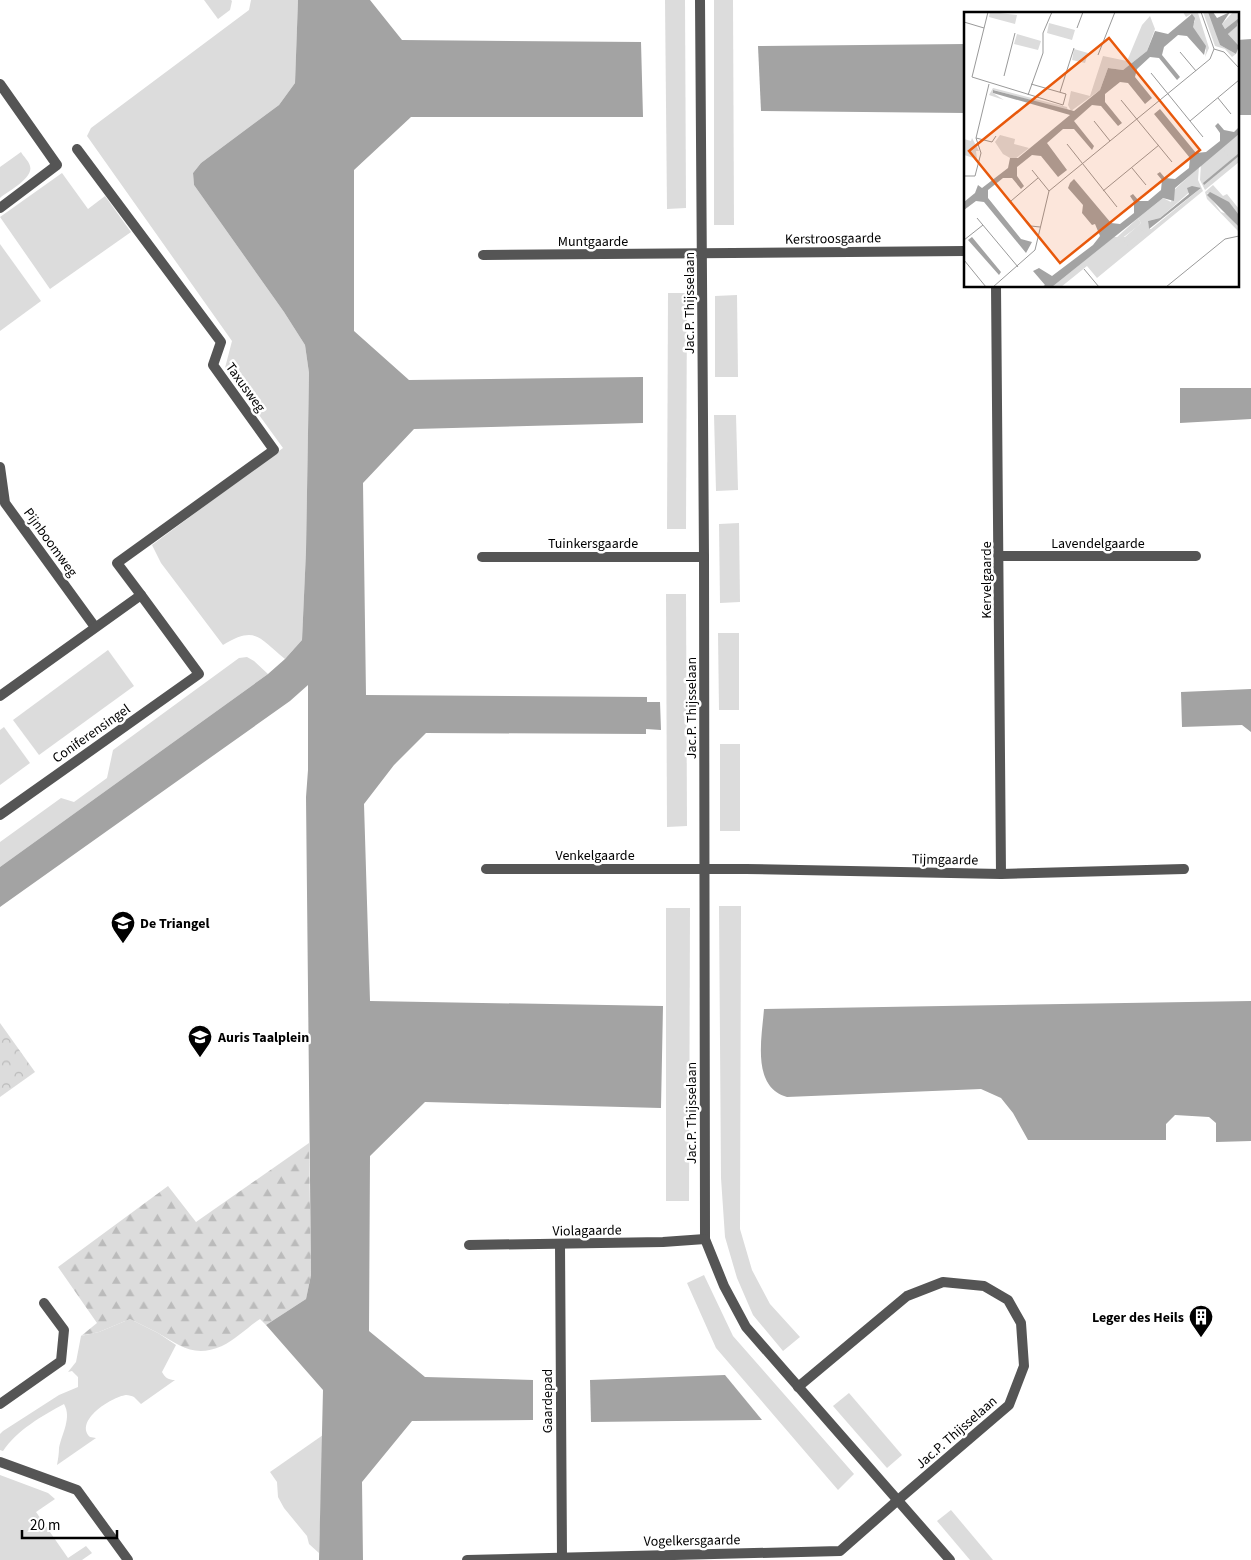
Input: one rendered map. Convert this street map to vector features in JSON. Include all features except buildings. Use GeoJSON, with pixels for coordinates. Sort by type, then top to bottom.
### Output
{"type":"FeatureCollection","features":[{"type":"Feature","properties":{"kind":"street","name":"Jac.P. Thijsselaan"},"geometry":{"type":"LineString","coordinates":[[700,0],[704,557],[705,1239],[724,1286],[746,1327],[950,1560]]}},
{"type":"Feature","properties":{"kind":"street"},"geometry":{"type":"LineString","coordinates":[[0,84],[57,165],[0,208]]}},
{"type":"Feature","properties":{"kind":"street","name":"Taxusweg"},"geometry":{"type":"LineString","coordinates":[[77,149],[221,342],[213,365],[274,450],[117,563],[141,595]]}},
{"type":"Feature","properties":{"kind":"street","name":"Kerstroosgaarde"},"geometry":{"type":"LineString","coordinates":[[702,254],[964,251]]}},
{"type":"Feature","properties":{"kind":"street","name":"Muntgaarde"},"geometry":{"type":"LineString","coordinates":[[483,256],[702,254]]}},
{"type":"Feature","properties":{"kind":"street","name":"Kervelgaarde"},"geometry":{"type":"LineString","coordinates":[[996,288],[1001,874]]}},
{"type":"Feature","properties":{"kind":"street","name":"Pijnboomweg"},"geometry":{"type":"LineString","coordinates":[[0,467],[5,503],[95,627]]}},
{"type":"Feature","properties":{"kind":"street","name":"Lavendelgaarde"},"geometry":{"type":"LineString","coordinates":[[999,556],[1196,556]]}},
{"type":"Feature","properties":{"kind":"street","name":"Tuinkersgaarde"},"geometry":{"type":"LineString","coordinates":[[482,557],[704,557]]}},
{"type":"Feature","properties":{"kind":"street"},"geometry":{"type":"LineString","coordinates":[[0,696],[141,595]]}},
{"type":"Feature","properties":{"kind":"street","name":"Coniferensingel"},"geometry":{"type":"LineString","coordinates":[[0,815],[199,674],[141,595]]}},
{"type":"Feature","properties":{"kind":"street","name":"Venkelgaarde"},"geometry":{"type":"LineString","coordinates":[[486,869],[705,870]]}},
{"type":"Feature","properties":{"kind":"street","name":"Tijmgaarde"},"geometry":{"type":"LineString","coordinates":[[705,870],[1001,874],[1184,869]]}},
{"type":"Feature","properties":{"kind":"street","name":"Violagaarde"},"geometry":{"type":"LineString","coordinates":[[469,1245],[663,1242],[705,1239]]}},
{"type":"Feature","properties":{"kind":"street","name":"Gaardepad"},"geometry":{"type":"LineString","coordinates":[[560,1244],[562,1557]]}},
{"type":"Feature","properties":{"kind":"street","name":"Jac.P. Thijsselaan"},"geometry":{"type":"LineString","coordinates":[[798,1387],[907,1296],[943,1282],[984,1286],[1008,1300],[1021,1323],[1024,1366],[1009,1405],[898,1500]]}},
{"type":"Feature","properties":{"kind":"street"},"geometry":{"type":"LineString","coordinates":[[0,1404],[61,1361],[64,1330],[44,1303]]}},
{"type":"Feature","properties":{"kind":"street"},"geometry":{"type":"LineString","coordinates":[[0,1462],[77,1490],[128,1560]]}},
{"type":"Feature","properties":{"kind":"street","name":"Vogelkersgaarde"},"geometry":{"type":"LineString","coordinates":[[467,1560],[840,1551],[898,1500]]}},
{"type":"Feature","properties":{"kind":"green space"},"geometry":{"type":"Polygon","coordinates":[[[204,0],[232,1],[230,10],[218,19],[204,0]]]}},
{"type":"Feature","properties":{"kind":"green space"},"geometry":{"type":"Polygon","coordinates":[[[251,0],[298,0],[295,83],[279,105],[201,163],[193,173],[194,185],[284,312],[305,345],[309,373],[306,551],[302,640],[285,659],[263,640],[250,635],[234,639],[223,645],[161,563],[152,545],[283,448],[225,368],[232,341],[87,136],[91,128],[249,10],[251,0]]]}},
{"type":"Feature","properties":{"kind":"green space"},"geometry":{"type":"Polygon","coordinates":[[[665,0],[685,0],[686,208],[667,209],[665,0]]]}},
{"type":"Feature","properties":{"kind":"green space"},"geometry":{"type":"Polygon","coordinates":[[[714,0],[733,0],[734,225],[714,225],[714,0]]]}},
{"type":"Feature","properties":{"kind":"green space"},"geometry":{"type":"Polygon","coordinates":[[[21,152],[30,166],[30,171],[20,184],[0,198],[0,167],[21,152]]]}},
{"type":"Feature","properties":{"kind":"green space"},"geometry":{"type":"Polygon","coordinates":[[[62,173],[88,209],[105,196],[131,232],[50,289],[0,217],[62,173]]]}},
{"type":"Feature","properties":{"kind":"green space"},"geometry":{"type":"Polygon","coordinates":[[[0,244],[41,301],[0,331],[0,244]]]}},
{"type":"Feature","properties":{"kind":"green space"},"geometry":{"type":"Polygon","coordinates":[[[668,293],[687,293],[686,529],[667,529],[668,293]]]}},
{"type":"Feature","properties":{"kind":"green space"},"geometry":{"type":"Polygon","coordinates":[[[737,295],[738,377],[715,377],[715,296],[737,295]]]}},
{"type":"Feature","properties":{"kind":"green space"},"geometry":{"type":"Polygon","coordinates":[[[714,415],[736,415],[738,490],[716,491],[714,415]]]}},
{"type":"Feature","properties":{"kind":"green space"},"geometry":{"type":"Polygon","coordinates":[[[739,523],[740,602],[720,603],[719,524],[739,523]]]}},
{"type":"Feature","properties":{"kind":"green space"},"geometry":{"type":"Polygon","coordinates":[[[666,594],[686,594],[687,826],[667,827],[666,594]]]}},
{"type":"Feature","properties":{"kind":"green space"},"geometry":{"type":"Polygon","coordinates":[[[718,633],[739,633],[739,710],[719,710],[718,633]]]}},
{"type":"Feature","properties":{"kind":"green space"},"geometry":{"type":"Polygon","coordinates":[[[108,650],[134,686],[39,755],[13,720],[108,650]]]}},
{"type":"Feature","properties":{"kind":"green space"},"geometry":{"type":"Polygon","coordinates":[[[247,657],[268,674],[0,867],[0,842],[61,798],[74,802],[107,778],[113,750],[239,658],[247,657]]]}},
{"type":"Feature","properties":{"kind":"green space"},"geometry":{"type":"Polygon","coordinates":[[[4,727],[30,763],[0,785],[0,730],[4,727]]]}},
{"type":"Feature","properties":{"kind":"green space"},"geometry":{"type":"Polygon","coordinates":[[[720,744],[740,744],[740,831],[720,831],[720,744]]]}},
{"type":"Feature","properties":{"kind":"green space"},"geometry":{"type":"Polygon","coordinates":[[[719,906],[741,906],[740,1229],[752,1270],[770,1304],[800,1337],[783,1351],[753,1315],[737,1278],[725,1237],[721,1178],[719,906]]]}},
{"type":"Feature","properties":{"kind":"green space"},"geometry":{"type":"Polygon","coordinates":[[[666,908],[690,908],[689,1201],[666,1201],[666,908]]]}},
{"type":"Feature","properties":{"kind":"green space"},"geometry":{"type":"Polygon","coordinates":[[[0,1023],[35,1072],[0,1097],[0,1023]]]}},
{"type":"Feature","properties":{"kind":"green space"},"geometry":{"type":"Polygon","coordinates":[[[309,1143],[311,1275],[306,1299],[266,1325],[260,1319],[222,1346],[203,1351],[196,1351],[181,1346],[130,1319],[99,1332],[81,1336],[97,1323],[58,1267],[168,1186],[196,1222],[309,1143]]]}},
{"type":"Feature","properties":{"kind":"green space"},"geometry":{"type":"Polygon","coordinates":[[[704,1275],[733,1336],[854,1474],[838,1490],[716,1348],[687,1283],[704,1275]]]}},
{"type":"Feature","properties":{"kind":"green space"},"geometry":{"type":"Polygon","coordinates":[[[130,1319],[158,1333],[176,1345],[162,1372],[167,1378],[175,1380],[141,1404],[134,1397],[126,1395],[104,1405],[90,1417],[87,1424],[86,1431],[90,1437],[96,1438],[57,1465],[59,1448],[67,1420],[64,1404],[31,1424],[15,1436],[3,1451],[0,1450],[0,1434],[3,1431],[59,1395],[78,1387],[78,1377],[72,1371],[68,1372],[76,1362],[81,1336],[99,1332],[130,1319]]]}},
{"type":"Feature","properties":{"kind":"green space"},"geometry":{"type":"Polygon","coordinates":[[[849,1393],[902,1455],[887,1468],[833,1406],[849,1393]]]}},
{"type":"Feature","properties":{"kind":"green space"},"geometry":{"type":"Polygon","coordinates":[[[323,1435],[319,1553],[309,1544],[307,1536],[284,1508],[278,1497],[277,1482],[270,1472],[323,1435]]]}},
{"type":"Feature","properties":{"kind":"green space"},"geometry":{"type":"Polygon","coordinates":[[[0,1475],[48,1493],[55,1499],[36,1512],[68,1558],[86,1546],[92,1553],[82,1560],[0,1560],[0,1475]]]}},
{"type":"Feature","properties":{"kind":"green space"},"geometry":{"type":"Polygon","coordinates":[[[951,1510],[993,1560],[970,1560],[937,1521],[951,1510]]]}},
{"type":"Feature","properties":{"kind":"shaded area"},"geometry":{"type":"Polygon","coordinates":[[[298,0],[370,0],[402,40],[641,42],[643,117],[411,117],[354,170],[354,331],[409,380],[643,377],[643,423],[414,429],[363,483],[366,695],[647,697],[647,702],[660,702],[661,730],[646,729],[646,734],[426,733],[394,765],[364,804],[370,1001],[663,1006],[661,1108],[425,1102],[370,1156],[369,1331],[425,1377],[533,1380],[533,1420],[412,1421],[362,1482],[363,1560],[319,1560],[323,1390],[266,1325],[306,1299],[311,1275],[306,797],[308,770],[308,685],[290,701],[0,907],[0,867],[268,674],[302,640],[306,551],[309,373],[305,345],[284,312],[194,185],[193,173],[201,163],[279,105],[295,83],[298,0]]]}},
{"type":"Feature","properties":{"kind":"shaded area"},"geometry":{"type":"Polygon","coordinates":[[[1251,39],[1251,115],[1238,115],[1238,40],[1251,39]]]}},
{"type":"Feature","properties":{"kind":"shaded area"},"geometry":{"type":"Polygon","coordinates":[[[964,44],[964,113],[761,111],[758,46],[964,44]]]}},
{"type":"Feature","properties":{"kind":"shaded area"},"geometry":{"type":"Polygon","coordinates":[[[1180,388],[1251,388],[1251,419],[1180,423],[1180,388]]]}},
{"type":"Feature","properties":{"kind":"shaded area"},"geometry":{"type":"Polygon","coordinates":[[[1251,689],[1251,732],[1242,725],[1182,727],[1181,692],[1251,689]]]}},
{"type":"Feature","properties":{"kind":"shaded area"},"geometry":{"type":"Polygon","coordinates":[[[1251,1001],[1251,1141],[1216,1142],[1216,1123],[1209,1117],[1175,1115],[1166,1124],[1166,1140],[1028,1140],[1013,1113],[1001,1098],[981,1089],[787,1097],[776,1091],[768,1083],[763,1072],[761,1060],[764,1009],[1251,1001]]]}},
{"type":"Feature","properties":{"kind":"shaded area"},"geometry":{"type":"Polygon","coordinates":[[[725,1375],[762,1420],[591,1422],[590,1380],[725,1375]]]}},
{"type":"Feature","properties":{"kind":"place","name":"De Triangel"},"geometry":{"type":"Point","coordinates":[123,944]}},
{"type":"Feature","properties":{"kind":"place","name":"Auris Taalplein"},"geometry":{"type":"Point","coordinates":[200,1058]}},
{"type":"Feature","properties":{"kind":"place","name":"Leger des Heils"},"geometry":{"type":"Point","coordinates":[1201,1338]}}]}
